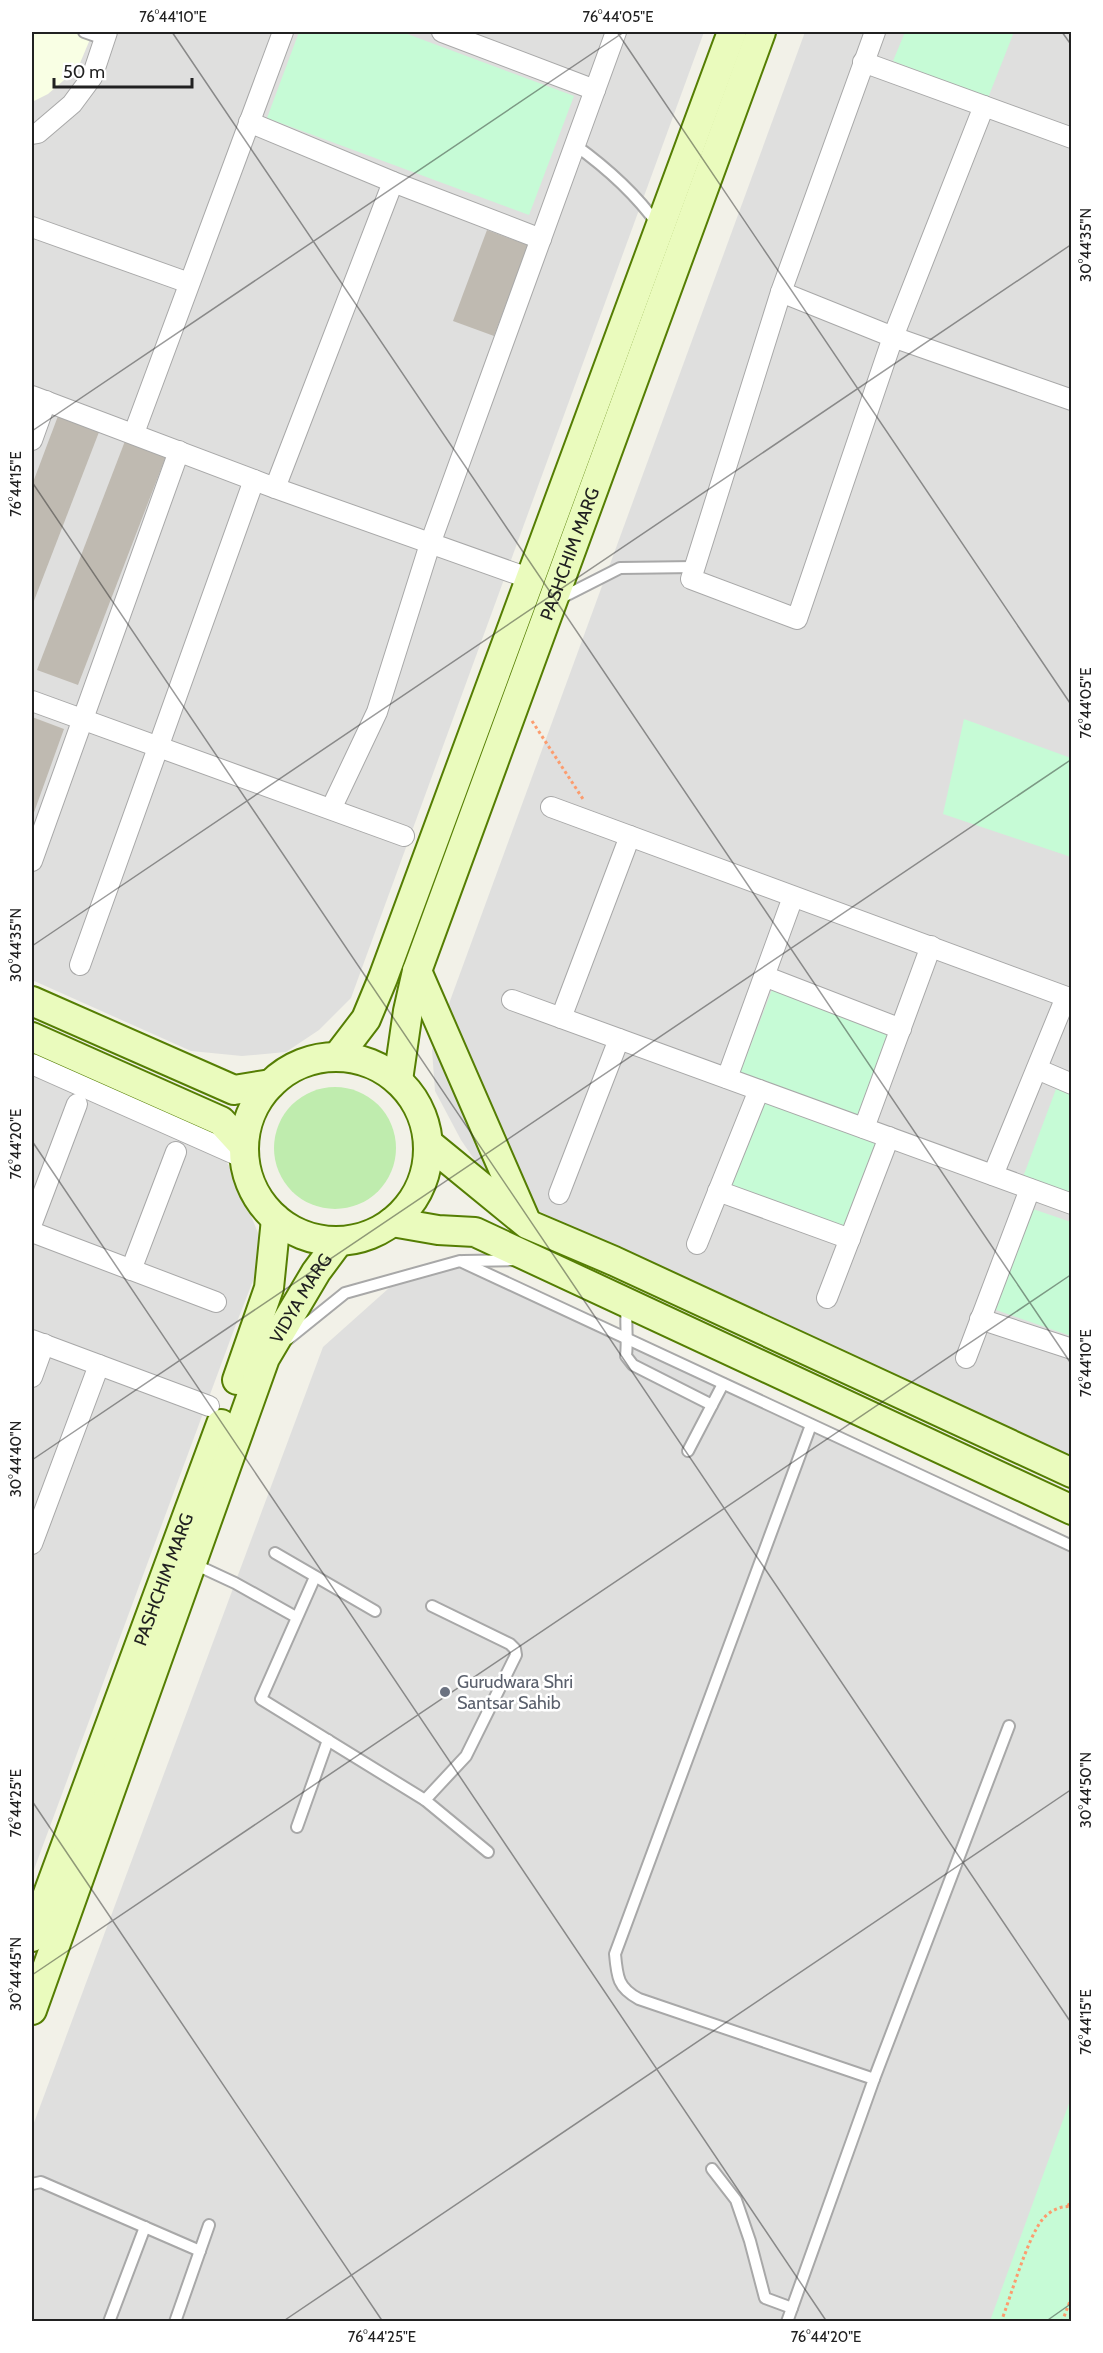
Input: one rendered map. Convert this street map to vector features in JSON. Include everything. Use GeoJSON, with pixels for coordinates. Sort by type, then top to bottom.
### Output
{"type":"FeatureCollection","features":[{"type":"Feature","properties":{"kind":"main road","name":"PASHCHIM MARG"},"geometry":{"type":"LineString","coordinates":[[337,1057],[366,1019],[383,978],[732,32]]}},
{"type":"Feature","properties":{"kind":"main road","name":"PASHCHIM MARG"},"geometry":{"type":"LineString","coordinates":[[398,1080],[408,1011],[417,971],[761,32]]}},
{"type":"Feature","properties":{"kind":"main road"},"geometry":{"type":"LineString","coordinates":[[417,971],[527,1224]]}},
{"type":"Feature","properties":{"kind":"main road"},"geometry":{"type":"LineString","coordinates":[[32,1001],[234,1090],[271,1084]]}},
{"type":"Feature","properties":{"kind":"main road"},"geometry":{"type":"LineString","coordinates":[[32,1037],[221,1121],[244,1152]]}},
{"type":"Feature","properties":{"kind":"main road","name":"VIDYA MARG"},"geometry":{"type":"LineString","coordinates":[[337,1057],[359,1059],[380,1067],[398,1080],[419,1108],[424,1119],[428,1143],[425,1172],[413,1200],[392,1222],[376,1232],[339,1241],[306,1236],[276,1219],[255,1193],[249,1178],[244,1152],[248,1123],[257,1102],[271,1084],[288,1071],[308,1061],[337,1057]]}},
{"type":"Feature","properties":{"kind":"main road"},"geometry":{"type":"LineString","coordinates":[[428,1143],[527,1224],[614,1261],[1071,1473]]}},
{"type":"Feature","properties":{"kind":"main road","name":"PASHCHIM MARG"},"geometry":{"type":"LineString","coordinates":[[32,1937],[248,1351],[269,1288],[276,1219]]}},
{"type":"Feature","properties":{"kind":"main road"},"geometry":{"type":"LineString","coordinates":[[392,1222],[438,1230],[475,1232],[1071,1510]]}},
{"type":"Feature","properties":{"kind":"main road","name":"VIDYA MARG"},"geometry":{"type":"LineString","coordinates":[[265,1358],[316,1272],[339,1241]]}},
{"type":"Feature","properties":{"kind":"main road","name":"PASHCHIM MARG"},"geometry":{"type":"LineString","coordinates":[[32,2010],[265,1358]]}},
{"type":"Feature","properties":{"kind":"street"},"geometry":{"type":"LineString","coordinates":[[134,434],[283,32]]}},
{"type":"Feature","properties":{"kind":"street"},"geometry":{"type":"LineString","coordinates":[[442,32],[464,35],[595,90]]}},
{"type":"Feature","properties":{"kind":"street"},"geometry":{"type":"LineString","coordinates":[[331,809],[377,712],[430,544],[616,32]]}},
{"type":"Feature","properties":{"kind":"street"},"geometry":{"type":"LineString","coordinates":[[875,32],[781,292],[691,579],[797,619],[893,337],[984,106]]}},
{"type":"Feature","properties":{"kind":"street"},"geometry":{"type":"LineString","coordinates":[[32,134],[38,133],[72,104],[92,77],[106,35]]}},
{"type":"Feature","properties":{"kind":"street"},"geometry":{"type":"LineString","coordinates":[[863,62],[1071,138]]}},
{"type":"Feature","properties":{"kind":"street"},"geometry":{"type":"LineString","coordinates":[[249,122],[393,182],[541,239]]}},
{"type":"Feature","properties":{"kind":"street"},"geometry":{"type":"LineString","coordinates":[[275,488],[393,182]]}},
{"type":"Feature","properties":{"kind":"street"},"geometry":{"type":"LineString","coordinates":[[32,227],[189,283]]}},
{"type":"Feature","properties":{"kind":"street"},"geometry":{"type":"LineString","coordinates":[[781,292],[893,337],[1071,400]]}},
{"type":"Feature","properties":{"kind":"street"},"geometry":{"type":"LineString","coordinates":[[32,440],[39,399],[275,488],[517,574]]}},
{"type":"Feature","properties":{"kind":"street"},"geometry":{"type":"LineString","coordinates":[[32,861],[179,451]]}},
{"type":"Feature","properties":{"kind":"street"},"geometry":{"type":"LineString","coordinates":[[80,964],[254,480]]}},
{"type":"Feature","properties":{"kind":"street"},"geometry":{"type":"LineString","coordinates":[[32,701],[404,836]]}},
{"type":"Feature","properties":{"kind":"street"},"geometry":{"type":"LineString","coordinates":[[551,807],[1069,998],[993,1175]]}},
{"type":"Feature","properties":{"kind":"street"},"geometry":{"type":"LineString","coordinates":[[561,1018],[630,836]]}},
{"type":"Feature","properties":{"kind":"street"},"geometry":{"type":"LineString","coordinates":[[727,1078],[793,897]]}},
{"type":"Feature","properties":{"kind":"street"},"geometry":{"type":"LineString","coordinates":[[864,1128],[931,946]]}},
{"type":"Feature","properties":{"kind":"street"},"geometry":{"type":"LineString","coordinates":[[764,976],[901,1029]]}},
{"type":"Feature","properties":{"kind":"street"},"geometry":{"type":"LineString","coordinates":[[512,1000],[1071,1204]]}},
{"type":"Feature","properties":{"kind":"street"},"geometry":{"type":"LineString","coordinates":[[559,1194],[619,1039]]}},
{"type":"Feature","properties":{"kind":"street"},"geometry":{"type":"LineString","coordinates":[[32,1064],[244,1152]]}},
{"type":"Feature","properties":{"kind":"street"},"geometry":{"type":"LineString","coordinates":[[1037,1070],[1071,1084]]}},
{"type":"Feature","properties":{"kind":"street"},"geometry":{"type":"LineString","coordinates":[[697,1244],[759,1090]]}},
{"type":"Feature","properties":{"kind":"street"},"geometry":{"type":"LineString","coordinates":[[32,1223],[77,1104]]}},
{"type":"Feature","properties":{"kind":"street"},"geometry":{"type":"LineString","coordinates":[[827,1298],[889,1137]]}},
{"type":"Feature","properties":{"kind":"street"},"geometry":{"type":"LineString","coordinates":[[131,1270],[176,1152]]}},
{"type":"Feature","properties":{"kind":"street"},"geometry":{"type":"LineString","coordinates":[[966,1358],[1030,1189]]}},
{"type":"Feature","properties":{"kind":"street"},"geometry":{"type":"LineString","coordinates":[[718,1191],[850,1239]]}},
{"type":"Feature","properties":{"kind":"street"},"geometry":{"type":"LineString","coordinates":[[32,1232],[216,1302]]}},
{"type":"Feature","properties":{"kind":"street"},"geometry":{"type":"LineString","coordinates":[[980,1319],[1071,1348]]}},
{"type":"Feature","properties":{"kind":"street"},"geometry":{"type":"LineString","coordinates":[[32,1377],[38,1342],[210,1406]]}},
{"type":"Feature","properties":{"kind":"street"},"geometry":{"type":"LineString","coordinates":[[33,1536],[99,1365]]}},
{"type":"Feature","properties":{"kind":"lane"},"geometry":{"type":"LineString","coordinates":[[84,32],[106,35]]}},
{"type":"Feature","properties":{"kind":"lane"},"geometry":{"type":"LineString","coordinates":[[575,145],[604,166],[645,207],[659,228]]}},
{"type":"Feature","properties":{"kind":"lane"},"geometry":{"type":"LineString","coordinates":[[552,603],[620,568],[695,567]]}},
{"type":"Feature","properties":{"kind":"lane"},"geometry":{"type":"LineString","coordinates":[[265,1358],[345,1293],[460,1261],[534,1260]]}},
{"type":"Feature","properties":{"kind":"lane"},"geometry":{"type":"LineString","coordinates":[[460,1261],[1071,1546]]}},
{"type":"Feature","properties":{"kind":"lane"},"geometry":{"type":"LineString","coordinates":[[627,1304],[626,1356],[633,1365],[712,1405]]}},
{"type":"Feature","properties":{"kind":"lane"},"geometry":{"type":"LineString","coordinates":[[688,1451],[723,1384]]}},
{"type":"Feature","properties":{"kind":"lane"},"geometry":{"type":"LineString","coordinates":[[812,1425],[615,1954],[617,1977],[627,1992],[639,1998],[874,2079]]}},
{"type":"Feature","properties":{"kind":"lane"},"geometry":{"type":"LineString","coordinates":[[275,1553],[375,1611]]}},
{"type":"Feature","properties":{"kind":"lane"},"geometry":{"type":"LineString","coordinates":[[192,1563],[235,1583],[296,1617]]}},
{"type":"Feature","properties":{"kind":"lane"},"geometry":{"type":"LineString","coordinates":[[315,1577],[261,1699],[425,1800],[488,1852]]}},
{"type":"Feature","properties":{"kind":"lane"},"geometry":{"type":"LineString","coordinates":[[425,1800],[466,1756],[516,1655],[515,1649],[510,1644],[432,1606]]}},
{"type":"Feature","properties":{"kind":"lane"},"geometry":{"type":"LineString","coordinates":[[786,2322],[874,2079],[1009,1726]]}},
{"type":"Feature","properties":{"kind":"lane"},"geometry":{"type":"LineString","coordinates":[[297,1827],[328,1740]]}},
{"type":"Feature","properties":{"kind":"lane"},"geometry":{"type":"LineString","coordinates":[[712,2169],[736,2200],[765,2298],[792,2308]]}},
{"type":"Feature","properties":{"kind":"lane"},"geometry":{"type":"LineString","coordinates":[[32,2184],[41,2182],[200,2251]]}},
{"type":"Feature","properties":{"kind":"lane"},"geometry":{"type":"LineString","coordinates":[[175,2322],[209,2225]]}},
{"type":"Feature","properties":{"kind":"lane"},"geometry":{"type":"LineString","coordinates":[[109,2322],[145,2227]]}},
{"type":"Feature","properties":{"kind":"path"},"geometry":{"type":"LineString","coordinates":[[518,696],[540,735],[601,825]]}},
{"type":"Feature","properties":{"kind":"path"},"geometry":{"type":"LineString","coordinates":[[1001,2322],[1036,2229],[1048,2214],[1058,2208],[1070,2207],[1071,2198]]}},
{"type":"Feature","properties":{"kind":"path"},"geometry":{"type":"LineString","coordinates":[[1062,2322],[1071,2296]]}},
{"type":"Feature","properties":{"kind":"shaded area"},"geometry":{"type":"Polygon","coordinates":[[[32,32],[704,32],[351,998],[319,1030],[286,1052],[242,1056],[191,1051],[32,980],[32,32]]]}},
{"type":"Feature","properties":{"kind":"shaded area"},"geometry":{"type":"Polygon","coordinates":[[[32,32],[93,32],[78,68],[48,94],[32,102],[32,32]]]}},
{"type":"Feature","properties":{"kind":"shaded area"},"geometry":{"type":"Polygon","coordinates":[[[805,32],[1071,32],[1071,1456],[549,1216],[493,1187],[461,1140],[435,1091],[432,1050],[805,32]]]}},
{"type":"Feature","properties":{"kind":"shaded area"},"geometry":{"type":"Polygon","coordinates":[[[32,1057],[211,1139],[233,1172],[265,1250],[32,1875],[32,1057]]]}},
{"type":"Feature","properties":{"kind":"shaded area"},"geometry":{"type":"Polygon","coordinates":[[[459,1257],[1071,1542],[1071,2321],[32,2321],[32,2128],[323,1347],[398,1280],[459,1257]]]}},
{"type":"Feature","properties":{"kind":"green space"},"geometry":{"type":"Polygon","coordinates":[[[299,32],[402,32],[574,96],[529,215],[267,118],[299,32]]]}},
{"type":"Feature","properties":{"kind":"green space"},"geometry":{"type":"Polygon","coordinates":[[[905,32],[1014,32],[988,98],[893,61],[905,32]]]}},
{"type":"Feature","properties":{"kind":"green space"},"geometry":{"type":"Polygon","coordinates":[[[964,719],[1071,758],[1071,857],[943,814],[964,719]]]}},
{"type":"Feature","properties":{"kind":"green space"},"geometry":{"type":"Polygon","coordinates":[[[773,987],[891,1031],[858,1117],[740,1073],[773,987]]]}},
{"type":"Feature","properties":{"kind":"green space"},"geometry":{"type":"Polygon","coordinates":[[[335,1087],[358,1092],[369,1097],[378,1105],[386,1114],[391,1125],[396,1148],[391,1171],[386,1182],[378,1191],[369,1199],[358,1204],[335,1209],[312,1204],[301,1199],[292,1191],[284,1182],[279,1171],[274,1148],[279,1125],[284,1114],[292,1105],[301,1097],[312,1092],[335,1087]]]}},
{"type":"Feature","properties":{"kind":"green space"},"geometry":{"type":"Polygon","coordinates":[[[1056,1089],[1071,1095],[1071,1195],[1023,1177],[1056,1089]]]}},
{"type":"Feature","properties":{"kind":"green space"},"geometry":{"type":"Polygon","coordinates":[[[762,1098],[878,1141],[843,1232],[727,1188],[762,1098]]]}},
{"type":"Feature","properties":{"kind":"green space"},"geometry":{"type":"Polygon","coordinates":[[[1030,1208],[1071,1222],[1071,1336],[996,1310],[1030,1208]]]}},
{"type":"Feature","properties":{"kind":"green space"},"geometry":{"type":"Polygon","coordinates":[[[1071,2098],[1071,2321],[990,2321],[1071,2098]]]}},
{"type":"Feature","properties":{"kind":"building"},"geometry":{"type":"Polygon","coordinates":[[[487,230],[528,245],[494,336],[453,321],[487,230]]]}},
{"type":"Feature","properties":{"kind":"building"},"geometry":{"type":"Polygon","coordinates":[[[58,416],[99,432],[32,606],[32,485],[58,416]]]}},
{"type":"Feature","properties":{"kind":"building"},"geometry":{"type":"Polygon","coordinates":[[[125,441],[166,456],[78,685],[37,670],[125,441]]]}},
{"type":"Feature","properties":{"kind":"building"},"geometry":{"type":"Polygon","coordinates":[[[32,717],[64,729],[32,818],[32,717]]]}},
{"type":"Feature","properties":{"kind":"place","name":"Gurudwara Shri Santsar Sahib"},"geometry":{"type":"Point","coordinates":[445,1692]}}]}
